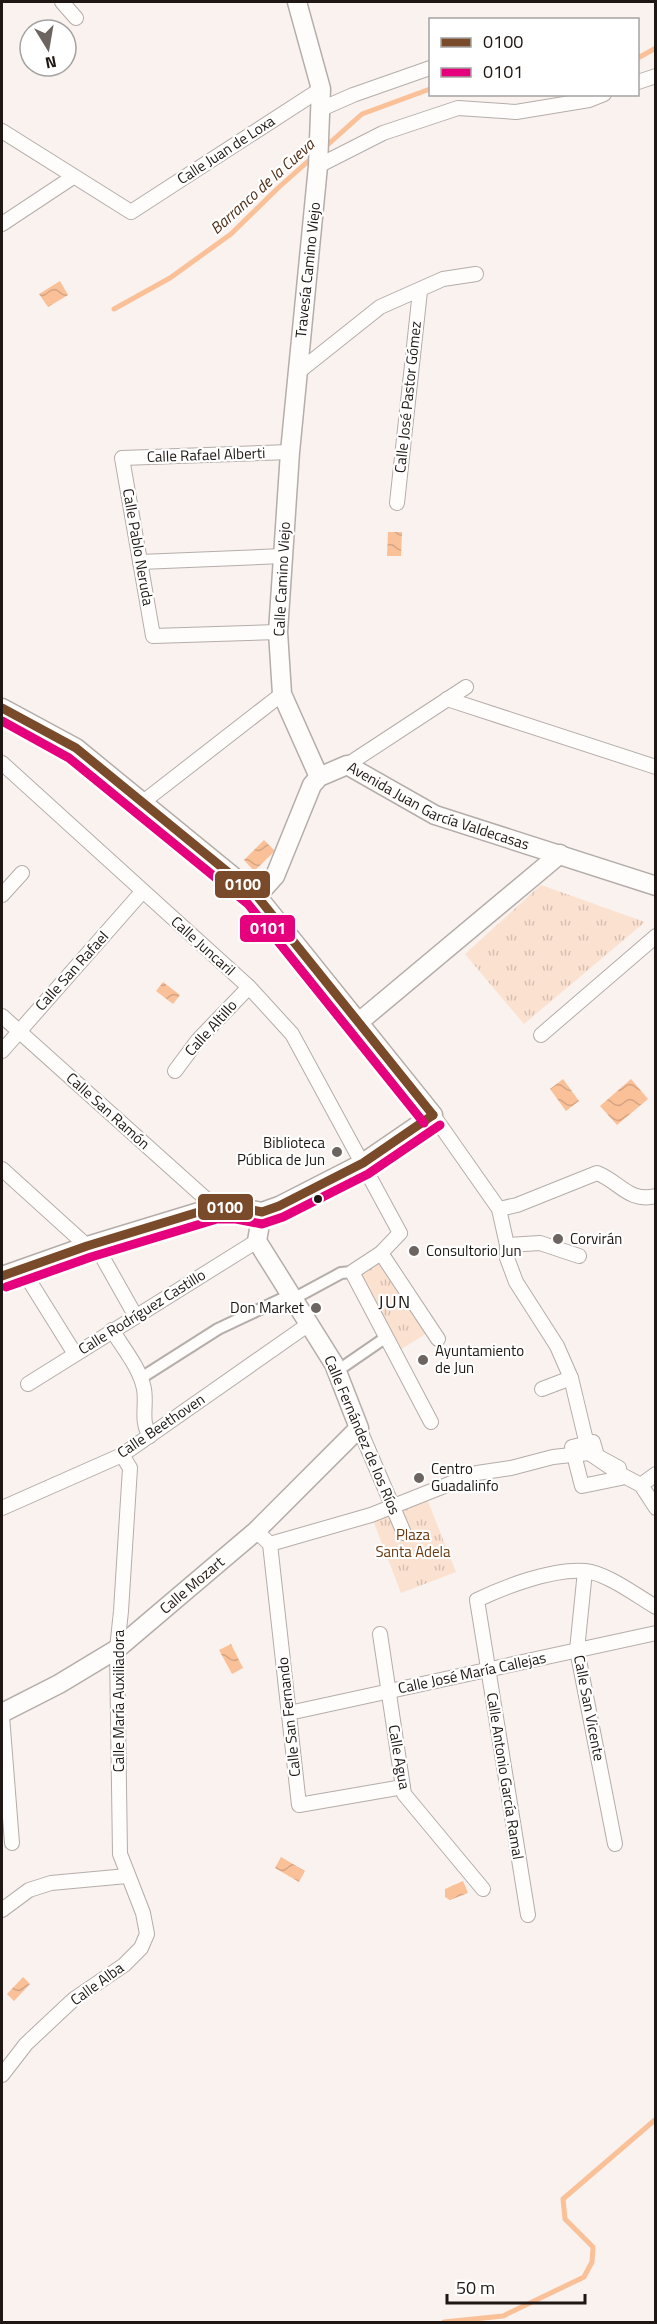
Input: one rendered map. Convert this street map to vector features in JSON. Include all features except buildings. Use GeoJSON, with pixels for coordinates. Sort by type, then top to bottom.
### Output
{"type":"FeatureCollection","features":[{"type":"Feature","properties":{"kind":"street"},"geometry":{"type":"LineString","coordinates":[[62,2],[76,18]]}},
{"type":"Feature","properties":{"kind":"street"},"geometry":{"type":"LineString","coordinates":[[297,2],[321,88]]}},
{"type":"Feature","properties":{"kind":"street"},"geometry":{"type":"LineString","coordinates":[[319,110],[429,68]]}},
{"type":"Feature","properties":{"kind":"street"},"geometry":{"type":"LineString","coordinates":[[639,82],[656,76]]}},
{"type":"Feature","properties":{"kind":"street","name":"Travesía Camino Viejo"},"geometry":{"type":"LineString","coordinates":[[297,374],[318,166],[321,88]]}},
{"type":"Feature","properties":{"kind":"street","name":"Calle Juan de Loxa"},"geometry":{"type":"LineString","coordinates":[[73,177],[131,212],[321,88]]}},
{"type":"Feature","properties":{"kind":"street"},"geometry":{"type":"LineString","coordinates":[[318,166],[383,133],[458,108],[516,112],[589,100],[599,96]]}},
{"type":"Feature","properties":{"kind":"street"},"geometry":{"type":"LineString","coordinates":[[2,131],[73,177],[2,224]]}},
{"type":"Feature","properties":{"kind":"street"},"geometry":{"type":"LineString","coordinates":[[297,374],[380,307],[443,279],[476,274]]}},
{"type":"Feature","properties":{"kind":"street","name":"Calle José Pastor Gómez"},"geometry":{"type":"LineString","coordinates":[[397,502],[420,291]]}},
{"type":"Feature","properties":{"kind":"street","name":"Calle Camino Viejo"},"geometry":{"type":"LineString","coordinates":[[297,374],[278,632],[282,694],[319,777]]}},
{"type":"Feature","properties":{"kind":"street","name":"Calle Rafael Alberti"},"geometry":{"type":"LineString","coordinates":[[122,458],[290,452]]}},
{"type":"Feature","properties":{"kind":"street","name":"Calle Pablo Neruda"},"geometry":{"type":"LineString","coordinates":[[122,458],[153,636],[278,632]]}},
{"type":"Feature","properties":{"kind":"street"},"geometry":{"type":"LineString","coordinates":[[140,562],[283,556]]}},
{"type":"Feature","properties":{"kind":"street"},"geometry":{"type":"LineString","coordinates":[[347,765],[466,687]]}},
{"type":"Feature","properties":{"kind":"street"},"geometry":{"type":"LineString","coordinates":[[143,802],[282,694]]}},
{"type":"Feature","properties":{"kind":"street"},"geometry":{"type":"LineString","coordinates":[[447,699],[656,767]]}},
{"type":"Feature","properties":{"kind":"street"},"geometry":{"type":"LineString","coordinates":[[2,708],[76,748],[257,896],[433,1115],[499,1209],[507,1245],[507,1258],[516,1282],[557,1346],[571,1378],[588,1448]]}},
{"type":"Feature","properties":{"kind":"street","name":"Calle Juncaril"},"geometry":{"type":"LineString","coordinates":[[2,763],[249,987],[292,1034],[400,1233],[381,1253]]}},
{"type":"Feature","properties":{"kind":"street","name":"Avenida Juan García Valdecasas"},"geometry":{"type":"LineString","coordinates":[[319,777],[347,765],[435,814],[656,886]]}},
{"type":"Feature","properties":{"kind":"street"},"geometry":{"type":"LineString","coordinates":[[257,896],[275,876],[312,785],[319,777]]}},
{"type":"Feature","properties":{"kind":"street"},"geometry":{"type":"LineString","coordinates":[[359,1022],[560,854]]}},
{"type":"Feature","properties":{"kind":"street"},"geometry":{"type":"LineString","coordinates":[[2,896],[22,873]]}},
{"type":"Feature","properties":{"kind":"street","name":"Calle San Rafael"},"geometry":{"type":"LineString","coordinates":[[2,1051],[142,892]]}},
{"type":"Feature","properties":{"kind":"street"},"geometry":{"type":"LineString","coordinates":[[541,1035],[656,936]]}},
{"type":"Feature","properties":{"kind":"street","name":"Calle Altillo"},"geometry":{"type":"LineString","coordinates":[[175,1071],[198,1040],[249,987]]}},
{"type":"Feature","properties":{"kind":"street","name":"Calle San Ramón"},"geometry":{"type":"LineString","coordinates":[[2,1016],[216,1207]]}},
{"type":"Feature","properties":{"kind":"street"},"geometry":{"type":"LineString","coordinates":[[2,1276],[91,1245],[216,1207],[237,1206],[262,1212],[279,1206],[363,1163],[433,1115]]}},
{"type":"Feature","properties":{"kind":"street"},"geometry":{"type":"LineString","coordinates":[[2,1169],[91,1245],[135,1316]]}},
{"type":"Feature","properties":{"kind":"street"},"geometry":{"type":"LineString","coordinates":[[499,1209],[517,1205],[597,1173],[610,1178],[633,1197],[656,1196]]}},
{"type":"Feature","properties":{"kind":"street"},"geometry":{"type":"LineString","coordinates":[[257,1241],[262,1212]]}},
{"type":"Feature","properties":{"kind":"street","name":"Calle Fernández de los Ríos"},"geometry":{"type":"LineString","coordinates":[[257,1241],[337,1371],[404,1533]]}},
{"type":"Feature","properties":{"kind":"street","name":"Calle Rodríguez Castillo"},"geometry":{"type":"LineString","coordinates":[[28,1384],[257,1241]]}},
{"type":"Feature","properties":{"kind":"street"},"geometry":{"type":"LineString","coordinates":[[507,1245],[540,1243],[579,1256]]}},
{"type":"Feature","properties":{"kind":"street"},"geometry":{"type":"LineString","coordinates":[[141,1378],[218,1329],[340,1273],[351,1272],[381,1253],[438,1339]]}},
{"type":"Feature","properties":{"kind":"street"},"geometry":{"type":"LineString","coordinates":[[22,1269],[75,1354]]}},
{"type":"Feature","properties":{"kind":"street"},"geometry":{"type":"LineString","coordinates":[[351,1272],[431,1422]]}},
{"type":"Feature","properties":{"kind":"street","name":"Calle Beethoven"},"geometry":{"type":"LineString","coordinates":[[2,1508],[122,1455],[309,1324]]}},
{"type":"Feature","properties":{"kind":"street"},"geometry":{"type":"LineString","coordinates":[[112,1330],[141,1378],[145,1391],[144,1427],[150,1436]]}},
{"type":"Feature","properties":{"kind":"street"},"geometry":{"type":"LineString","coordinates":[[337,1371],[385,1338]]}},
{"type":"Feature","properties":{"kind":"street"},"geometry":{"type":"LineString","coordinates":[[542,1389],[571,1378]]}},
{"type":"Feature","properties":{"kind":"street","name":"Calle Mozart"},"geometry":{"type":"LineString","coordinates":[[2,1715],[117,1649],[256,1531],[359,1428]]}},
{"type":"Feature","properties":{"kind":"street"},"geometry":{"type":"LineString","coordinates":[[593,1442],[597,1456],[619,1468],[621,1478],[582,1485],[572,1447],[588,1448],[593,1442]]}},
{"type":"Feature","properties":{"kind":"street"},"geometry":{"type":"LineString","coordinates":[[256,1531],[270,1544],[371,1515],[477,1473],[574,1454]]}},
{"type":"Feature","properties":{"kind":"street","name":"Calle María Auxiliadora"},"geometry":{"type":"LineString","coordinates":[[122,1455],[130,1468],[117,1649],[120,1854],[127,1876]]}},
{"type":"Feature","properties":{"kind":"street"},"geometry":{"type":"LineString","coordinates":[[620,1474],[641,1485],[656,1508]]}},
{"type":"Feature","properties":{"kind":"street"},"geometry":{"type":"LineString","coordinates":[[641,1485],[656,1474]]}},
{"type":"Feature","properties":{"kind":"street","name":"Calle San Fernando"},"geometry":{"type":"LineString","coordinates":[[270,1544],[299,1805],[403,1787]]}},
{"type":"Feature","properties":{"kind":"street"},"geometry":{"type":"LineString","coordinates":[[585,1571],[604,1578],[656,1607]]}},
{"type":"Feature","properties":{"kind":"street","name":"Calle Antonio García Ramal"},"geometry":{"type":"LineString","coordinates":[[528,1915],[477,1600],[528,1580],[585,1571]]}},
{"type":"Feature","properties":{"kind":"street","name":"Calle San Vicente"},"geometry":{"type":"LineString","coordinates":[[585,1571],[577,1650],[615,1844]]}},
{"type":"Feature","properties":{"kind":"street","name":"Calle José María Callejas"},"geometry":{"type":"LineString","coordinates":[[289,1713],[656,1633]]}},
{"type":"Feature","properties":{"kind":"street","name":"Calle Agua"},"geometry":{"type":"LineString","coordinates":[[381,1634],[404,1794],[483,1889]]}},
{"type":"Feature","properties":{"kind":"street"},"geometry":{"type":"LineString","coordinates":[[2,1715],[12,1843]]}},
{"type":"Feature","properties":{"kind":"street"},"geometry":{"type":"LineString","coordinates":[[2,1910],[29,1890],[51,1883],[127,1876]]}},
{"type":"Feature","properties":{"kind":"street","name":"Calle Alba"},"geometry":{"type":"LineString","coordinates":[[2,2072],[26,2044],[74,1999],[124,1965],[141,1948],[147,1934],[143,1913],[127,1876]]}},
{"type":"Feature","properties":{"kind":"green space"},"geometry":{"type":"Polygon","coordinates":[[[541,885],[645,922],[524,1024],[465,954],[541,885]]]}},
{"type":"Feature","properties":{"kind":"green space"},"geometry":{"type":"Polygon","coordinates":[[[381,1259],[427,1333],[400,1350],[354,1276],[381,1259]]]}},
{"type":"Feature","properties":{"kind":"green space","name":"Plaza Santa Adela"},"geometry":{"type":"Polygon","coordinates":[[[425,1494],[456,1572],[401,1593],[371,1515],[425,1494]]]}},
{"type":"Feature","properties":{"kind":"water"},"geometry":{"type":"Polygon","coordinates":[[[60,281],[68,295],[48,307],[39,294],[60,281]]]}},
{"type":"Feature","properties":{"kind":"water"},"geometry":{"type":"Polygon","coordinates":[[[388,532],[402,532],[401,556],[387,556],[388,532]]]}},
{"type":"Feature","properties":{"kind":"water"},"geometry":{"type":"Polygon","coordinates":[[[264,840],[275,851],[254,871],[244,860],[264,840]]]}},
{"type":"Feature","properties":{"kind":"water"},"geometry":{"type":"Polygon","coordinates":[[[163,982],[180,995],[173,1004],[156,991],[163,982]]]}},
{"type":"Feature","properties":{"kind":"water"},"geometry":{"type":"Polygon","coordinates":[[[563,1079],[579,1101],[566,1111],[550,1089],[563,1079]]]}},
{"type":"Feature","properties":{"kind":"water"},"geometry":{"type":"Polygon","coordinates":[[[631,1079],[648,1099],[617,1125],[600,1106],[631,1079]]]}},
{"type":"Feature","properties":{"kind":"water"},"geometry":{"type":"Polygon","coordinates":[[[231,1644],[243,1668],[232,1674],[219,1650],[231,1644]]]}},
{"type":"Feature","properties":{"kind":"water"},"geometry":{"type":"Polygon","coordinates":[[[281,1857],[305,1871],[299,1882],[275,1868],[281,1857]]]}},
{"type":"Feature","properties":{"kind":"water"},"geometry":{"type":"Polygon","coordinates":[[[463,1881],[468,1893],[450,1900],[445,1897],[445,1889],[463,1881]]]}},
{"type":"Feature","properties":{"kind":"water"},"geometry":{"type":"Polygon","coordinates":[[[23,1977],[30,1984],[14,2001],[7,1994],[23,1977]]]}},
{"type":"Feature","properties":{"kind":"waterway","name":"Barranco de la Cueva"},"geometry":{"type":"LineString","coordinates":[[639,57],[656,48]]}},
{"type":"Feature","properties":{"kind":"waterway","name":"Barranco de la Cueva"},"geometry":{"type":"LineString","coordinates":[[324,148],[362,114],[429,89]]}},
{"type":"Feature","properties":{"kind":"waterway","name":"Barranco de la Cueva"},"geometry":{"type":"LineString","coordinates":[[114,309],[170,278],[231,234],[314,156]]}},
{"type":"Feature","properties":{"kind":"waterway"},"geometry":{"type":"LineString","coordinates":[[444,2322],[503,2316],[584,2277],[592,2262],[593,2247],[565,2219],[563,2199],[656,2119]]}},
{"type":"Feature","properties":{"kind":"transit line","name":"0100"},"geometry":{"type":"LineString","coordinates":[[2,708],[76,748],[257,896],[433,1115]]}},
{"type":"Feature","properties":{"kind":"transit line","name":"0101"},"geometry":{"type":"LineString","coordinates":[[2,721],[69,758],[248,904],[424,1123]]}},
{"type":"Feature","properties":{"kind":"transit line","name":"0100"},"geometry":{"type":"LineString","coordinates":[[2,1276],[87,1246],[215,1207],[237,1207],[262,1212],[279,1206],[363,1163],[433,1115]]}},
{"type":"Feature","properties":{"kind":"transit line","name":"0101"},"geometry":{"type":"LineString","coordinates":[[6,1287],[91,1257],[217,1219],[236,1219],[262,1224],[283,1217],[368,1174],[440,1125]]}},
{"type":"Feature","properties":{"kind":"place","name":"Biblioteca Pública de Jun"},"geometry":{"type":"Point","coordinates":[337,1152]}},
{"type":"Feature","properties":{"kind":"place","name":"Corvirán"},"geometry":{"type":"Point","coordinates":[558,1239]}},
{"type":"Feature","properties":{"kind":"place","name":"Consultorio Jun"},"geometry":{"type":"Point","coordinates":[414,1251]}},
{"type":"Feature","properties":{"kind":"place","name":"Don Market"},"geometry":{"type":"Point","coordinates":[316,1308]}},
{"type":"Feature","properties":{"kind":"place","name":"Ayuntamiento de Jun"},"geometry":{"type":"Point","coordinates":[423,1360]}},
{"type":"Feature","properties":{"kind":"place","name":"Centro Guadalinfo"},"geometry":{"type":"Point","coordinates":[419,1478]}},
{"type":"Feature","properties":{"kind":"district","name":"JUN"},"geometry":{"type":"Point","coordinates":[395,1302]}}]}
